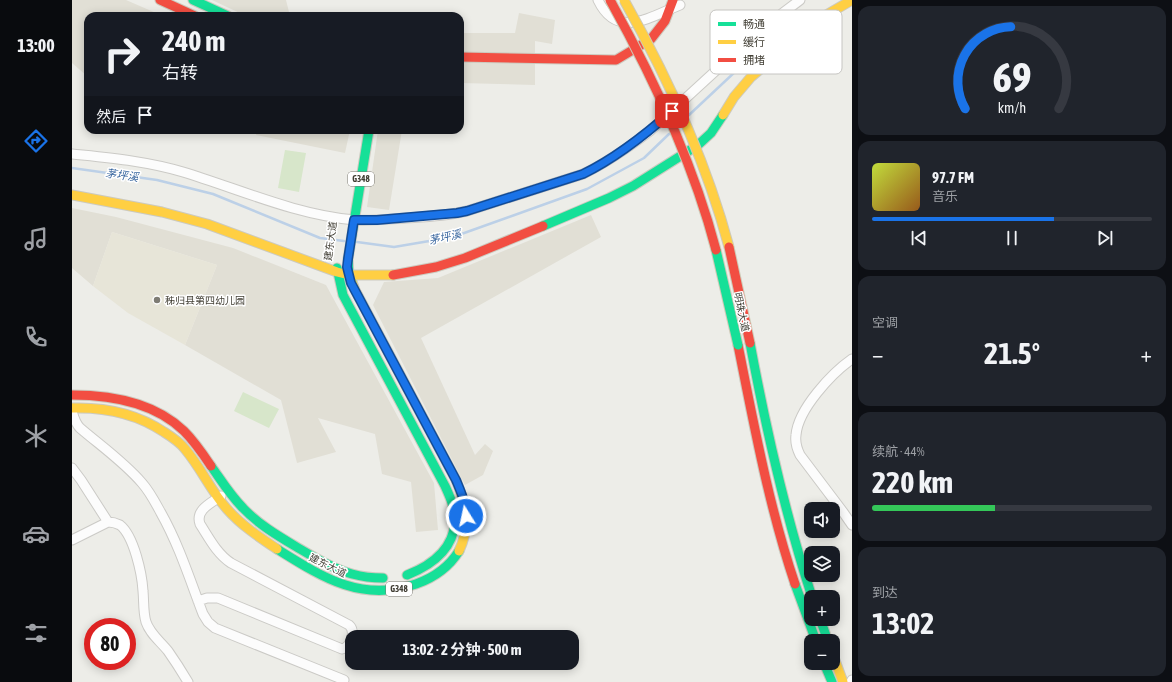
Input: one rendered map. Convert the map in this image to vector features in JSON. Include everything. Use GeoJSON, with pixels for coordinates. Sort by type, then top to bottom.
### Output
{"type":"FeatureCollection","features":[{"type":"Feature","properties":{"kind":"main road"},"geometry":{"type":"LineString","coordinates":[[160,0],[186,12]]}},
{"type":"Feature","properties":{"kind":"main road"},"geometry":{"type":"LineString","coordinates":[[193,0],[219,12]]}},
{"type":"Feature","properties":{"kind":"main road","name":"明珠大道"},"geometry":{"type":"LineString","coordinates":[[610,0],[630,34],[656,88],[685,155],[706,216],[724,280],[757,437],[781,539],[800,600],[813,634]]}},
{"type":"Feature","properties":{"kind":"main road","name":"明珠大道"},"geometry":{"type":"LineString","coordinates":[[624,0],[644,35],[669,87],[694,143],[708,181],[728,245],[779,482],[810,590]]}},
{"type":"Feature","properties":{"kind":"main road"},"geometry":{"type":"LineString","coordinates":[[835,10],[852,0]]}},
{"type":"Feature","properties":{"kind":"main road"},"geometry":{"type":"LineString","coordinates":[[464,57],[616,60],[651,39],[665,21],[669,9],[676,3]]}},
{"type":"Feature","properties":{"kind":"main road"},"geometry":{"type":"LineString","coordinates":[[72,195],[162,212],[207,224],[337,272],[349,275],[390,275],[421,270],[451,263],[609,198],[632,186],[698,145],[711,133],[734,97],[756,74]]}},
{"type":"Feature","properties":{"kind":"main road","name":"建东大道"},"geometry":{"type":"LineString","coordinates":[[72,408],[96,407],[120,412],[144,420],[165,432],[184,448],[218,499],[233,517],[244,527],[268,544],[332,581],[351,587],[371,590],[386,590],[412,586],[425,581],[449,564],[458,552],[464,539],[467,524],[466,508],[462,494],[355,290],[349,275],[348,259],[368,134]]}},
{"type":"Feature","properties":{"kind":"main road","name":"建东大道"},"geometry":{"type":"LineString","coordinates":[[72,395],[97,395],[110,397],[138,404],[162,415],[184,431],[194,441],[228,491],[242,507],[275,534],[331,567],[348,574],[372,579],[393,578],[419,571],[439,556],[452,535],[455,523],[453,510],[445,486],[343,295],[337,272],[337,257]]}},
{"type":"Feature","properties":{"kind":"main road"},"geometry":{"type":"LineString","coordinates":[[825,670],[828,682]]}},
{"type":"Feature","properties":{"kind":"main road"},"geometry":{"type":"LineString","coordinates":[[827,670],[832,682]]}},
{"type":"Feature","properties":{"kind":"main road"},"geometry":{"type":"LineString","coordinates":[[839,670],[844,682]]}},
{"type":"Feature","properties":{"kind":"street"},"geometry":{"type":"LineString","coordinates":[[598,0],[606,13],[612,18],[625,23],[640,21],[669,9]]}},
{"type":"Feature","properties":{"kind":"street"},"geometry":{"type":"LineString","coordinates":[[787,10],[800,0]]}},
{"type":"Feature","properties":{"kind":"street"},"geometry":{"type":"LineString","coordinates":[[72,154],[132,160],[156,165],[290,207],[344,219],[353,224],[377,220],[457,213],[575,176],[594,168],[636,142],[650,131],[713,74]]}},
{"type":"Feature","properties":{"kind":"street"},"geometry":{"type":"LineString","coordinates":[[852,359],[838,370],[812,400],[799,423],[796,436],[798,450],[804,461],[852,526]]}},
{"type":"Feature","properties":{"kind":"street"},"geometry":{"type":"LineString","coordinates":[[72,411],[74,419],[80,428],[131,472],[152,496],[176,542],[198,601],[208,622],[215,628],[344,680]]}},
{"type":"Feature","properties":{"kind":"street"},"geometry":{"type":"LineString","coordinates":[[72,468],[82,480],[108,522]]}},
{"type":"Feature","properties":{"kind":"street"},"geometry":{"type":"LineString","coordinates":[[198,601],[207,598],[218,598],[342,649],[348,646],[353,632],[349,625],[224,558],[200,524],[198,516],[202,510],[228,491]]}},
{"type":"Feature","properties":{"kind":"street"},"geometry":{"type":"LineString","coordinates":[[72,540],[108,522],[121,526],[132,545],[142,579],[146,622],[150,631],[170,654],[188,682]]}},
{"type":"Feature","properties":{"kind":"shaded area"},"geometry":{"type":"Polygon","coordinates":[[[72,0],[126,0],[154,12],[84,12],[84,73],[72,63],[72,0]]]}},
{"type":"Feature","properties":{"kind":"shaded area"},"geometry":{"type":"Polygon","coordinates":[[[212,0],[286,0],[289,12],[238,12],[212,0]]]}},
{"type":"Feature","properties":{"kind":"shaded area"},"geometry":{"type":"Polygon","coordinates":[[[519,13],[555,20],[552,44],[535,41],[535,85],[464,83],[464,33],[515,33],[519,13]]]}},
{"type":"Feature","properties":{"kind":"shaded area"},"geometry":{"type":"Polygon","coordinates":[[[256,134],[349,134],[345,153],[256,134]]]}},
{"type":"Feature","properties":{"kind":"shaded area"},"geometry":{"type":"Polygon","coordinates":[[[377,134],[401,134],[389,210],[367,207],[377,134]]]}},
{"type":"Feature","properties":{"kind":"shaded area"},"geometry":{"type":"Polygon","coordinates":[[[72,208],[116,217],[233,248],[326,285],[434,483],[438,530],[416,532],[411,482],[382,474],[375,434],[318,418],[336,452],[297,463],[281,400],[185,345],[217,265],[112,232],[93,286],[72,268],[72,208]]]}},
{"type":"Feature","properties":{"kind":"shaded area"},"geometry":{"type":"Polygon","coordinates":[[[591,215],[601,237],[421,338],[475,455],[485,444],[493,451],[483,475],[465,485],[373,305],[384,282],[438,278],[591,215]]]}},
{"type":"Feature","properties":{"kind":"shaded area","name":"秭归县第四幼儿园"},"geometry":{"type":"Polygon","coordinates":[[[112,232],[217,265],[185,345],[128,313],[93,286],[112,232]]]}},
{"type":"Feature","properties":{"kind":"green space"},"geometry":{"type":"Polygon","coordinates":[[[285,150],[306,153],[299,192],[278,188],[285,150]]]}},
{"type":"Feature","properties":{"kind":"green space"},"geometry":{"type":"Polygon","coordinates":[[[243,392],[279,409],[269,428],[234,411],[243,392]]]}},
{"type":"Feature","properties":{"kind":"waterway","name":"茅坪溪"},"geometry":{"type":"LineString","coordinates":[[689,115],[733,74]]}},
{"type":"Feature","properties":{"kind":"waterway","name":"茅坪溪"},"geometry":{"type":"LineString","coordinates":[[357,242],[394,247],[453,237],[587,189],[644,158],[669,134]]}},
{"type":"Feature","properties":{"kind":"waterway","name":"茅坪溪"},"geometry":{"type":"LineString","coordinates":[[72,168],[157,180],[213,194],[320,238],[344,241]]}},
{"type":"Feature","properties":{"kind":"traffic: fast"},"geometry":{"type":"LineString","coordinates":[[193,0],[219,12]]}},
{"type":"Feature","properties":{"kind":"traffic: fast"},"geometry":{"type":"LineString","coordinates":[[543,226],[609,198],[633,186],[698,145],[711,133],[723,115]]}},
{"type":"Feature","properties":{"kind":"traffic: fast"},"geometry":{"type":"LineString","coordinates":[[352,282],[349,275],[348,259],[368,134]]}},
{"type":"Feature","properties":{"kind":"traffic: fast"},"geometry":{"type":"LineString","coordinates":[[716,250],[738,345]]}},
{"type":"Feature","properties":{"kind":"traffic: fast"},"geometry":{"type":"LineString","coordinates":[[337,268],[343,295],[445,486],[454,508],[455,522],[453,532],[445,549],[432,562],[407,575]]}},
{"type":"Feature","properties":{"kind":"traffic: fast"},"geometry":{"type":"LineString","coordinates":[[750,343],[777,471],[793,534],[810,590]]}},
{"type":"Feature","properties":{"kind":"traffic: fast"},"geometry":{"type":"LineString","coordinates":[[211,466],[238,503],[256,520],[277,535],[339,569],[360,576],[383,578]]}},
{"type":"Feature","properties":{"kind":"traffic: fast"},"geometry":{"type":"LineString","coordinates":[[277,549],[310,569],[343,584],[360,589],[377,590],[396,589],[428,579],[445,567],[459,551]]}},
{"type":"Feature","properties":{"kind":"traffic: fast"},"geometry":{"type":"LineString","coordinates":[[795,584],[813,634]]}},
{"type":"Feature","properties":{"kind":"traffic: fast"},"geometry":{"type":"LineString","coordinates":[[823,626],[825,634]]}},
{"type":"Feature","properties":{"kind":"traffic: fast"},"geometry":{"type":"LineString","coordinates":[[827,670],[832,682]]}},
{"type":"Feature","properties":{"kind":"traffic: slow"},"geometry":{"type":"LineString","coordinates":[[624,0],[656,59],[684,120],[709,183],[729,247]]}},
{"type":"Feature","properties":{"kind":"traffic: slow"},"geometry":{"type":"LineString","coordinates":[[835,10],[852,0]]}},
{"type":"Feature","properties":{"kind":"traffic: slow"},"geometry":{"type":"LineString","coordinates":[[723,115],[734,97],[755,74]]}},
{"type":"Feature","properties":{"kind":"traffic: slow"},"geometry":{"type":"LineString","coordinates":[[72,195],[162,212],[207,224],[337,272],[349,275],[393,275]]}},
{"type":"Feature","properties":{"kind":"traffic: slow"},"geometry":{"type":"LineString","coordinates":[[352,282],[456,480],[465,507],[466,516],[465,533],[459,551]]}},
{"type":"Feature","properties":{"kind":"traffic: slow"},"geometry":{"type":"LineString","coordinates":[[72,408],[120,412],[153,425],[173,438],[181,444],[191,456],[216,495],[232,515],[277,549]]}},
{"type":"Feature","properties":{"kind":"traffic: slow"},"geometry":{"type":"LineString","coordinates":[[839,670],[843,682]]}},
{"type":"Feature","properties":{"kind":"traffic: jam"},"geometry":{"type":"LineString","coordinates":[[160,0],[186,12]]}},
{"type":"Feature","properties":{"kind":"traffic: jam"},"geometry":{"type":"LineString","coordinates":[[610,0],[642,60],[671,122],[696,185],[716,250]]}},
{"type":"Feature","properties":{"kind":"traffic: jam"},"geometry":{"type":"LineString","coordinates":[[464,57],[616,60],[651,39],[665,21],[673,0]]}},
{"type":"Feature","properties":{"kind":"traffic: jam"},"geometry":{"type":"LineString","coordinates":[[393,275],[436,267],[465,258],[543,226]]}},
{"type":"Feature","properties":{"kind":"traffic: jam"},"geometry":{"type":"LineString","coordinates":[[729,247],[750,343]]}},
{"type":"Feature","properties":{"kind":"traffic: jam"},"geometry":{"type":"LineString","coordinates":[[738,345],[770,496],[795,584]]}},
{"type":"Feature","properties":{"kind":"traffic: jam"},"geometry":{"type":"LineString","coordinates":[[72,395],[87,395],[132,402],[160,414],[172,421],[184,431],[211,466]]}},
{"type":"Feature","properties":{"kind":"place","name":"秭归县第四幼儿园"},"geometry":{"type":"Point","coordinates":[157,300]}},
{"type":"Feature","properties":{"kind":"route"},"geometry":{"type":"LineString","coordinates":[[466,516],[466,508],[456,480],[351,283],[347,267],[354,220],[377,220],[447,215],[467,211],[583,174],[636,142],[672,111]]}}]}
